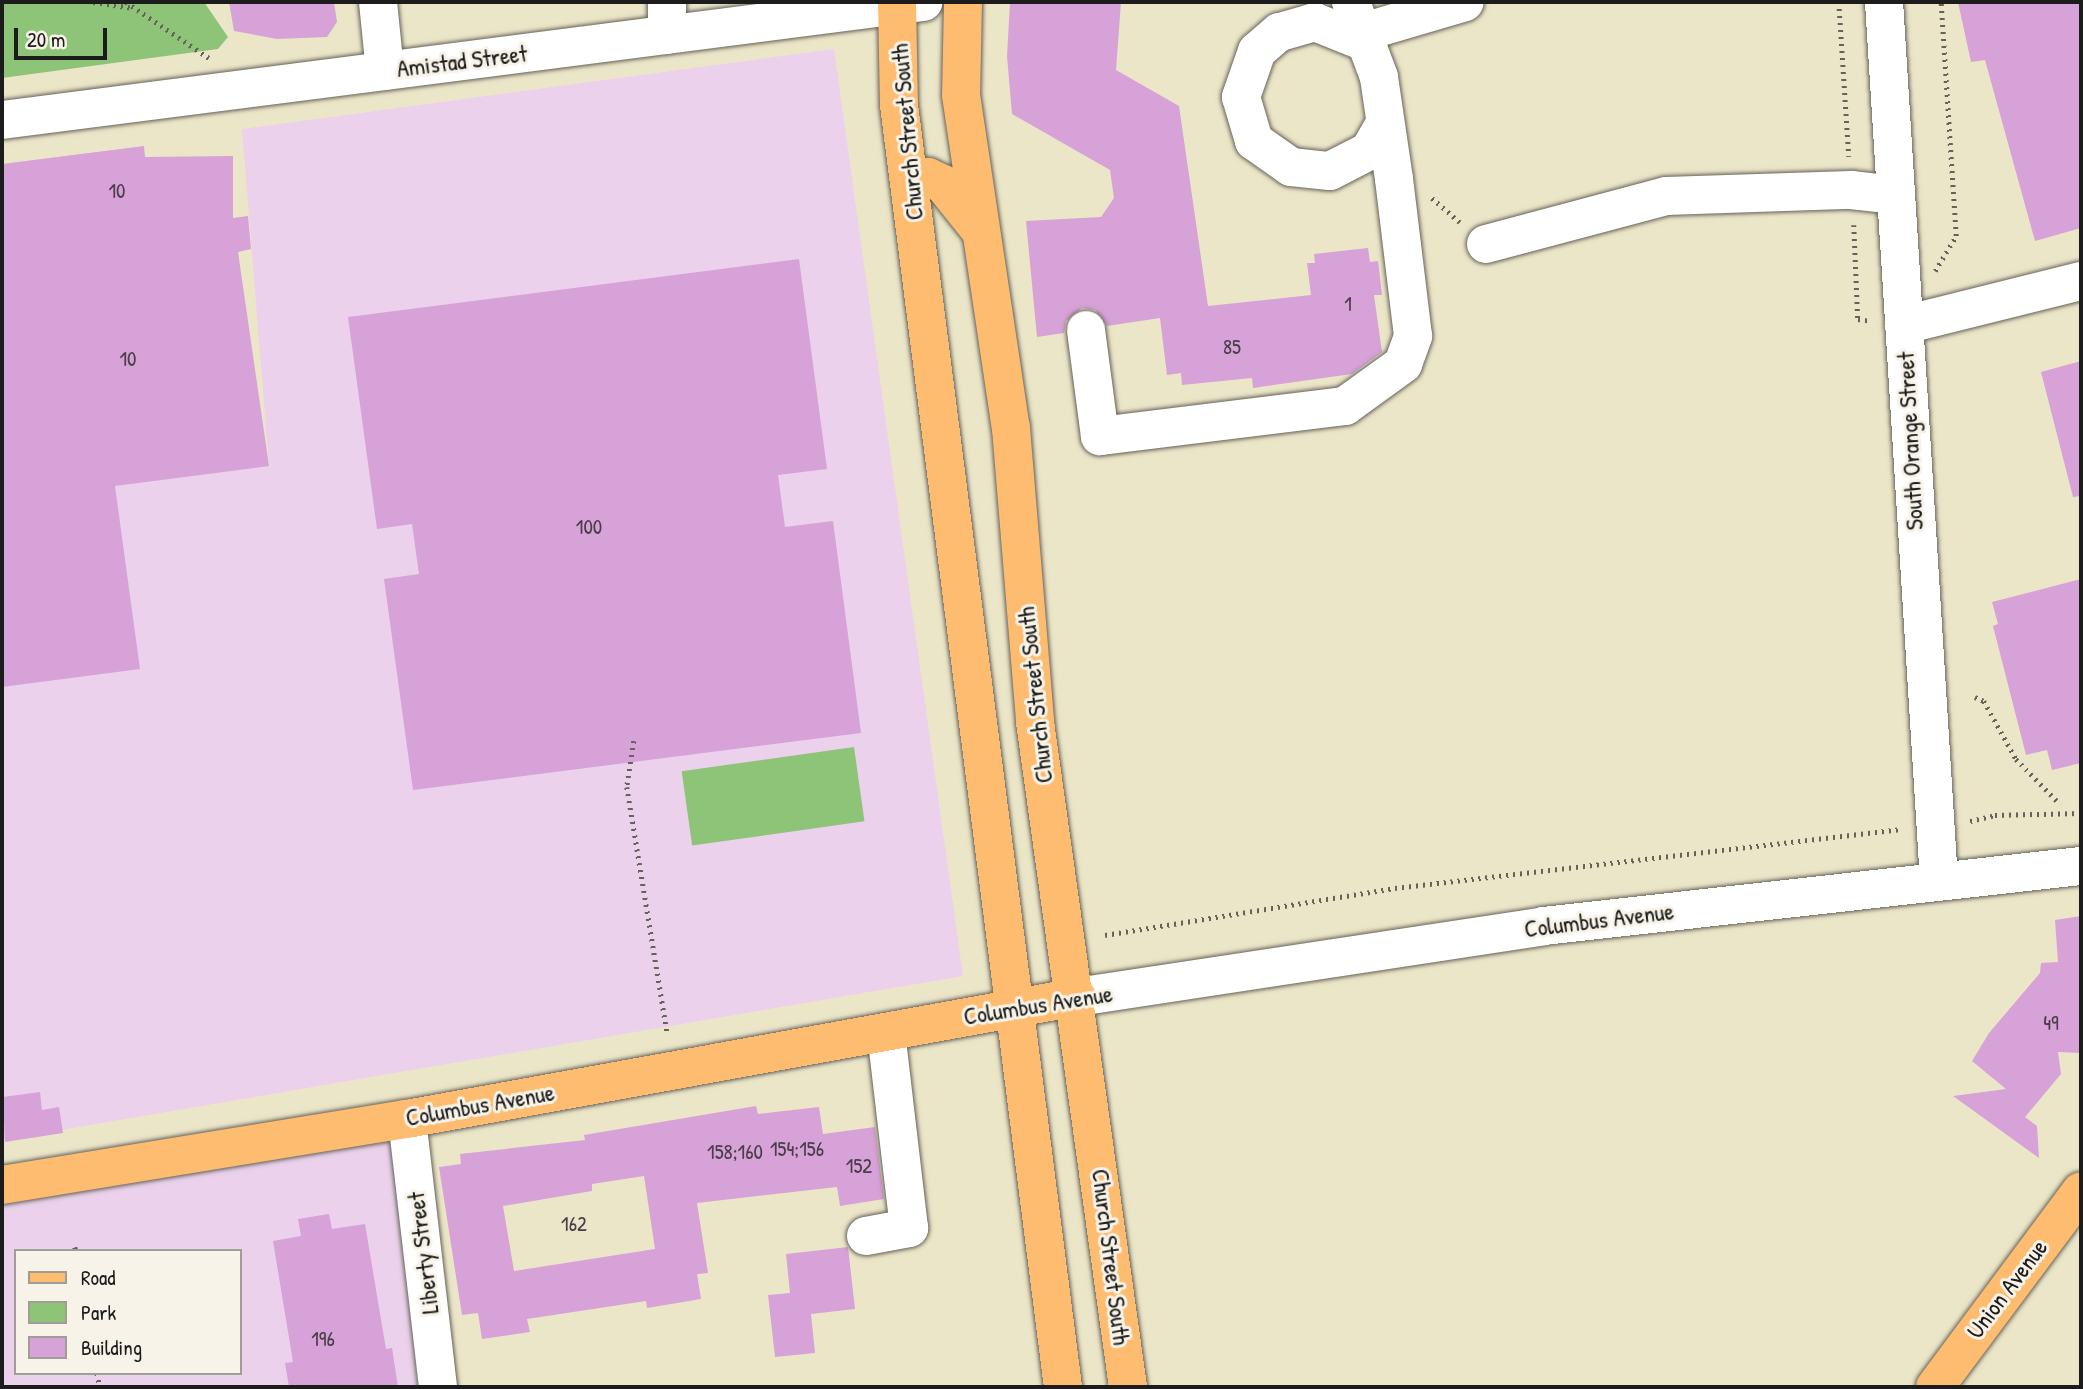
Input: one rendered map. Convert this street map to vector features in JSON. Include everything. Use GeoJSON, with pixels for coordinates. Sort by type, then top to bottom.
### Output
{"type":"FeatureCollection","features":[{"type":"Feature","properties":{"kind":"main road","name":"Church Street South"},"geometry":{"type":"LineString","coordinates":[[963,2],[961,95],[1011,428],[1035,722],[1077,997],[1128,1387]]}},
{"type":"Feature","properties":{"kind":"main road","name":"Church Street South"},"geometry":{"type":"LineString","coordinates":[[906,3],[899,105],[990,792],[1012,1009],[1063,1387]]}},
{"type":"Feature","properties":{"kind":"main road"},"geometry":{"type":"LineString","coordinates":[[909,178],[936,179],[952,190],[984,237]]}},
{"type":"Feature","properties":{"kind":"main road","name":"Columbus Avenue"},"geometry":{"type":"LineString","coordinates":[[2,1185],[407,1119],[1077,997]]}},
{"type":"Feature","properties":{"kind":"main road","name":"Union Avenue"},"geometry":{"type":"LineString","coordinates":[[1935,1387],[2081,1191]]}},
{"type":"Feature","properties":{"kind":"street"},"geometry":{"type":"LineString","coordinates":[[378,2],[385,71]]}},
{"type":"Feature","properties":{"kind":"street"},"geometry":{"type":"LineString","coordinates":[[1385,123],[1369,151],[1330,171],[1291,167],[1254,141],[1241,97],[1257,51],[1279,32],[1315,22],[1465,2]]}},
{"type":"Feature","properties":{"kind":"street","name":"South Orange Street"},"geometry":{"type":"LineString","coordinates":[[1884,2],[1939,881]]}},
{"type":"Feature","properties":{"kind":"street","name":"Amistad Street"},"geometry":{"type":"LineString","coordinates":[[2,120],[385,71],[667,18],[906,3]]}},
{"type":"Feature","properties":{"kind":"street"},"geometry":{"type":"LineString","coordinates":[[1086,330],[1100,436],[1345,407],[1403,364],[1413,336],[1379,77],[1362,17]]}},
{"type":"Feature","properties":{"kind":"street"},"geometry":{"type":"LineString","coordinates":[[1486,244],[1665,197],[1851,190],[1895,195]]}},
{"type":"Feature","properties":{"kind":"street"},"geometry":{"type":"LineString","coordinates":[[1904,325],[2081,281]]}},
{"type":"Feature","properties":{"kind":"street","name":"Columbus Avenue"},"geometry":{"type":"LineString","coordinates":[[1077,997],[1409,944],[2081,866]]}},
{"type":"Feature","properties":{"kind":"street"},"geometry":{"type":"LineString","coordinates":[[866,1236],[909,1228],[886,1033]]}},
{"type":"Feature","properties":{"kind":"street","name":"Liberty Street"},"geometry":{"type":"LineString","coordinates":[[407,1119],[438,1387]]}},
{"type":"Feature","properties":{"kind":"path"},"geometry":{"type":"LineString","coordinates":[[93,2],[137,8]]}},
{"type":"Feature","properties":{"kind":"path"},"geometry":{"type":"LineString","coordinates":[[126,2],[213,60]]}},
{"type":"Feature","properties":{"kind":"path"},"geometry":{"type":"LineString","coordinates":[[1930,280],[1956,236],[1941,2]]}},
{"type":"Feature","properties":{"kind":"path"},"geometry":{"type":"LineString","coordinates":[[1421,188],[1486,244]]}},
{"type":"Feature","properties":{"kind":"path"},"geometry":{"type":"LineString","coordinates":[[1975,697],[1983,701],[2016,759],[2060,804]]}},
{"type":"Feature","properties":{"kind":"path"},"geometry":{"type":"LineString","coordinates":[[635,741],[627,787],[667,1032]]}},
{"type":"Feature","properties":{"kind":"path"},"geometry":{"type":"LineString","coordinates":[[1977,820],[2081,813]]}},
{"type":"Feature","properties":{"kind":"path"},"geometry":{"type":"LineString","coordinates":[[1105,935],[1395,888],[1884,831]]}},
{"type":"Feature","properties":{"kind":"shaded area"},"geometry":{"type":"Polygon","coordinates":[[[834,49],[963,976],[2,1140],[2,501],[269,465],[242,129],[834,49]]]}},
{"type":"Feature","properties":{"kind":"shaded area"},"geometry":{"type":"Polygon","coordinates":[[[389,1122],[418,1387],[2,1387],[2,1185],[389,1122]]]}},
{"type":"Feature","properties":{"kind":"green space"},"geometry":{"type":"Polygon","coordinates":[[[2,2],[204,2],[228,37],[218,49],[2,78],[2,2]]]}},
{"type":"Feature","properties":{"kind":"green space"},"geometry":{"type":"Polygon","coordinates":[[[854,747],[864,821],[692,845],[682,771],[854,747]]]}},
{"type":"Feature","properties":{"kind":"building"},"geometry":{"type":"Polygon","coordinates":[[[229,2],[334,2],[337,22],[327,37],[277,39],[234,31],[229,2]]]}},
{"type":"Feature","properties":{"kind":"building"},"geometry":{"type":"Polygon","coordinates":[[[1010,2],[1121,2],[1116,70],[1179,106],[1208,306],[1311,295],[1307,263],[1315,263],[1314,254],[1368,248],[1370,262],[1378,261],[1382,295],[1374,295],[1382,352],[1352,374],[1253,388],[1252,378],[1182,385],[1181,373],[1167,375],[1160,318],[1107,326],[1095,310],[1082,308],[1066,321],[1064,333],[1037,337],[1026,221],[1101,217],[1114,198],[1110,170],[1012,114],[1007,56],[1010,2]]]}},
{"type":"Feature","properties":{"kind":"building"},"geometry":{"type":"Polygon","coordinates":[[[1958,2],[2081,2],[2081,228],[2035,241],[1985,60],[1971,62],[1958,2]]]}},
{"type":"Feature","properties":{"kind":"building"},"geometry":{"type":"Polygon","coordinates":[[[144,146],[145,157],[233,156],[233,218],[248,216],[251,249],[238,252],[269,466],[115,486],[140,669],[2,687],[2,164],[144,146]]]}},
{"type":"Feature","properties":{"kind":"building"},"geometry":{"type":"Polygon","coordinates":[[[799,259],[827,469],[778,475],[785,527],[833,521],[861,733],[413,790],[384,579],[419,574],[412,524],[377,529],[348,317],[799,259]]]}},
{"type":"Feature","properties":{"kind":"building"},"geometry":{"type":"Polygon","coordinates":[[[2081,361],[2081,496],[2073,497],[2041,372],[2081,361]]]}},
{"type":"Feature","properties":{"kind":"building"},"geometry":{"type":"Polygon","coordinates":[[[2081,579],[2081,763],[2052,770],[2047,750],[2026,755],[1993,626],[1998,624],[1992,602],[2081,579]]]}},
{"type":"Feature","properties":{"kind":"building"},"geometry":{"type":"Polygon","coordinates":[[[2081,916],[2081,1053],[2058,1052],[2061,1074],[2025,1117],[2037,1126],[2039,1158],[1953,1096],[2006,1089],[1972,1061],[1989,1033],[2040,973],[2041,963],[2058,962],[2055,920],[2081,916]]]}},
{"type":"Feature","properties":{"kind":"building"},"geometry":{"type":"Polygon","coordinates":[[[40,1092],[42,1110],[59,1107],[63,1133],[5,1142],[3,1097],[40,1092]]]}},
{"type":"Feature","properties":{"kind":"building"},"geometry":{"type":"Polygon","coordinates":[[[756,1106],[758,1114],[819,1107],[823,1134],[875,1127],[884,1199],[840,1206],[837,1187],[697,1203],[708,1273],[697,1274],[701,1299],[647,1308],[646,1301],[527,1319],[530,1332],[482,1339],[478,1313],[462,1315],[439,1167],[461,1164],[460,1154],[585,1140],[584,1135],[756,1106]],[[644,1176],[592,1184],[592,1191],[503,1206],[514,1271],[655,1249],[644,1176]]]}},
{"type":"Feature","properties":{"kind":"building"},"geometry":{"type":"Polygon","coordinates":[[[329,1214],[332,1229],[365,1224],[386,1349],[392,1348],[398,1387],[289,1387],[285,1363],[293,1362],[273,1241],[301,1236],[298,1219],[329,1214]]]}},
{"type":"Feature","properties":{"kind":"building"},"geometry":{"type":"Polygon","coordinates":[[[848,1247],[855,1309],[811,1314],[815,1353],[775,1357],[768,1295],[790,1293],[786,1254],[848,1247]]]}}]}
